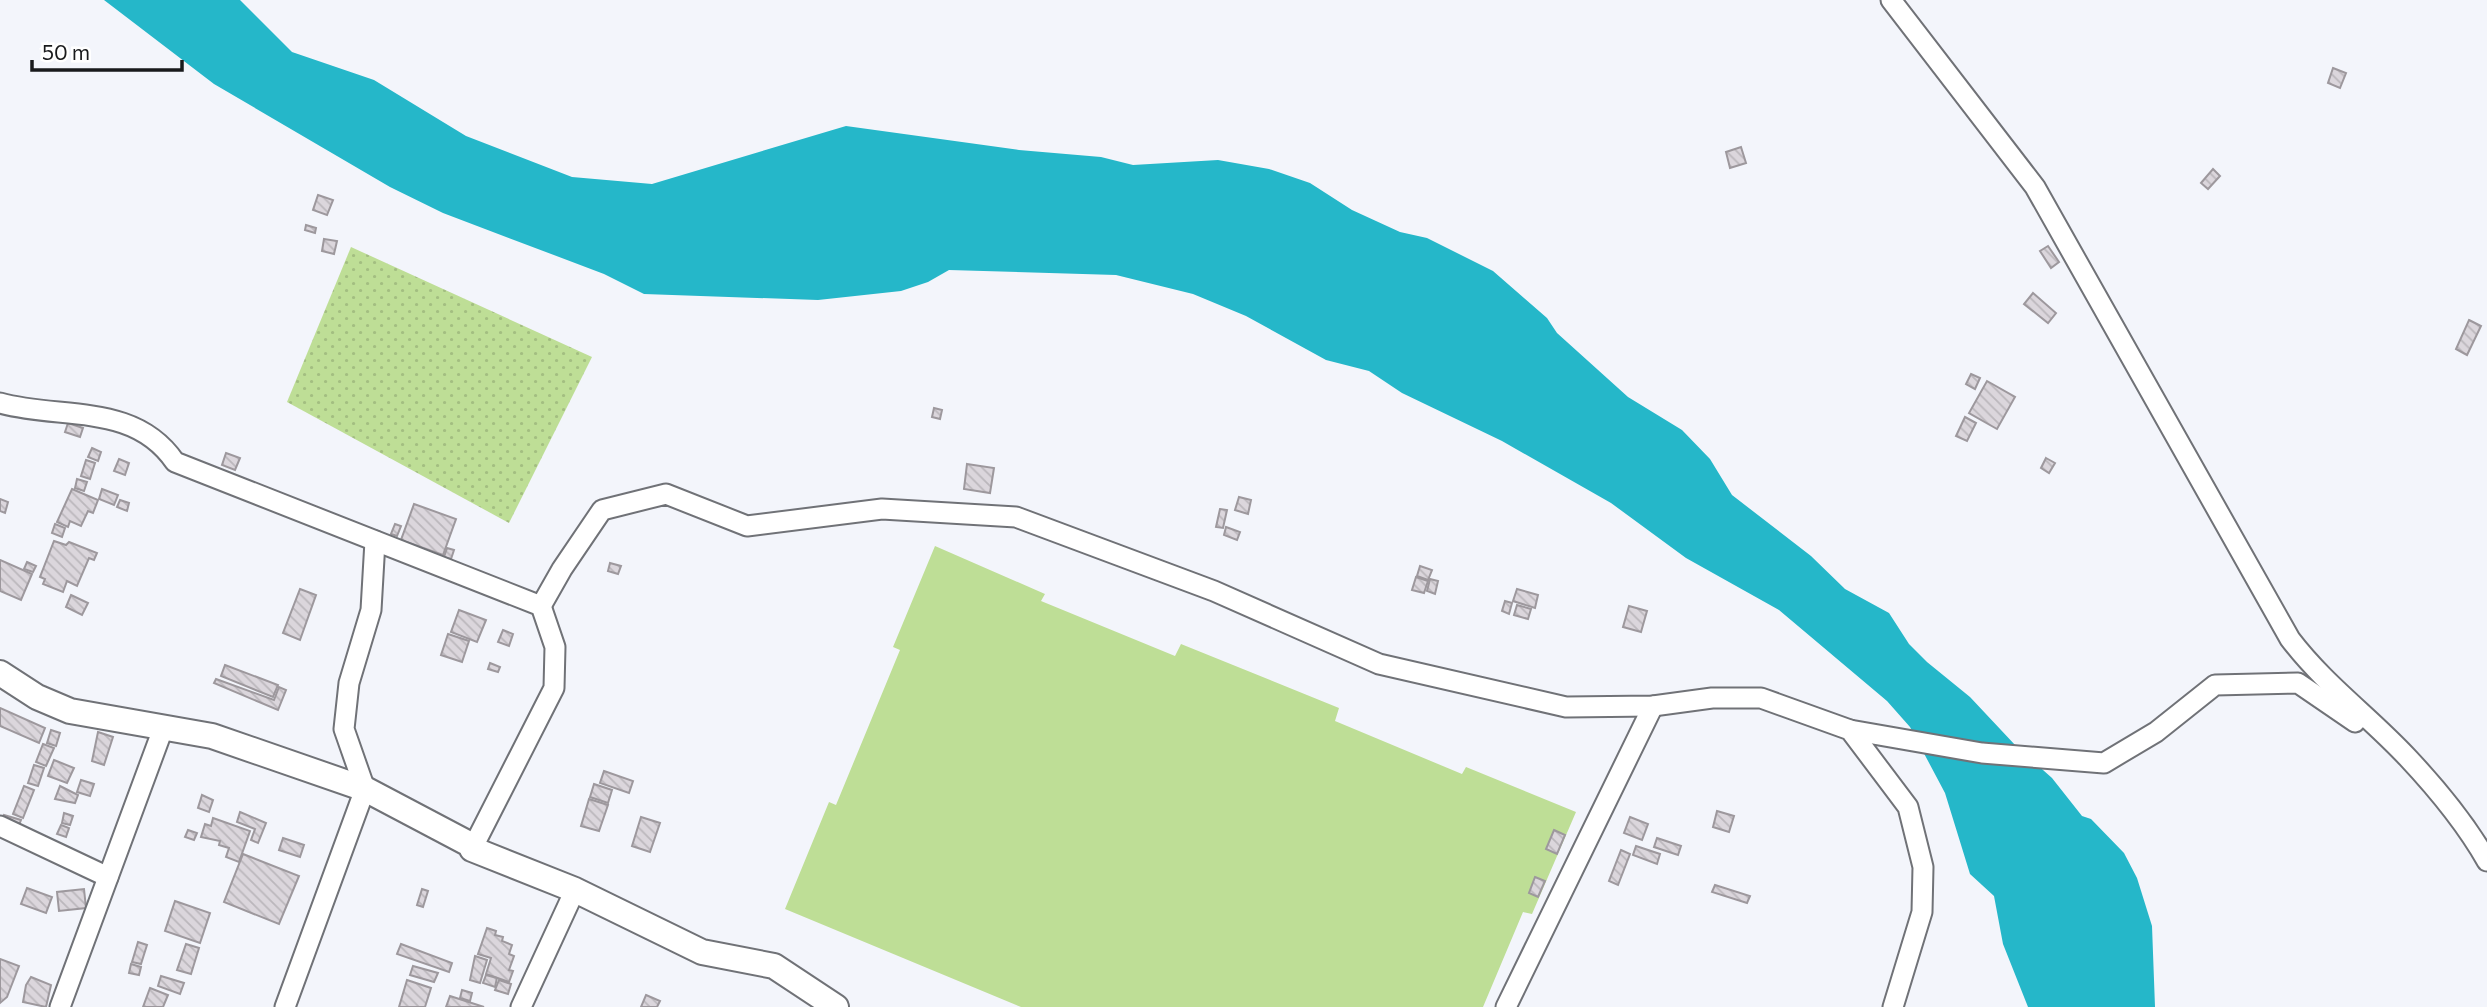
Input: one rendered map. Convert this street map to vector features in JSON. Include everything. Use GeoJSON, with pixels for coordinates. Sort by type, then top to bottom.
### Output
{"type":"FeatureCollection","features":[{"type":"Feature","properties":{"kind":"street"},"geometry":{"type":"LineString","coordinates":[[1891,0],[2035,187],[2290,639],[2314,670],[2408,758],[2472,834],[2487,861]]}},
{"type":"Feature","properties":{"kind":"street"},"geometry":{"type":"LineString","coordinates":[[0,403],[25,410],[98,415],[132,425],[164,445],[175,462],[541,606]]}},
{"type":"Feature","properties":{"kind":"street"},"geometry":{"type":"LineString","coordinates":[[472,849],[554,688],[555,647],[541,606],[562,569],[602,510],[666,494],[747,526],[882,509],[1017,517],[1214,591],[1378,664],[1566,707],[1653,706],[1712,698],[1761,698],[1850,730],[1982,753],[2104,763],[2156,732],[2215,685],[2298,683],[2408,758]]}},
{"type":"Feature","properties":{"kind":"street"},"geometry":{"type":"LineString","coordinates":[[285,1007],[365,789],[344,729],[349,683],[371,610],[375,541]]}},
{"type":"Feature","properties":{"kind":"street"},"geometry":{"type":"LineString","coordinates":[[0,673],[37,697],[70,711],[212,736],[365,789],[473,846],[472,849],[575,890],[702,952],[774,966],[836,1007]]}},
{"type":"Feature","properties":{"kind":"street"},"geometry":{"type":"LineString","coordinates":[[1506,1007],[1653,706]]}},
{"type":"Feature","properties":{"kind":"street"},"geometry":{"type":"LineString","coordinates":[[60,1007],[164,726]]}},
{"type":"Feature","properties":{"kind":"street"},"geometry":{"type":"LineString","coordinates":[[1850,730],[1908,807],[1923,867],[1922,912],[1893,1007]]}},
{"type":"Feature","properties":{"kind":"street"},"geometry":{"type":"LineString","coordinates":[[0,825],[108,877]]}},
{"type":"Feature","properties":{"kind":"street"},"geometry":{"type":"LineString","coordinates":[[521,1007],[575,890]]}},
{"type":"Feature","properties":{"kind":"green space"},"geometry":{"type":"Polygon","coordinates":[[[351,247],[592,357],[509,523],[287,402],[351,247]]]}},
{"type":"Feature","properties":{"kind":"green space"},"geometry":{"type":"Polygon","coordinates":[[[935,546],[1045,594],[1041,601],[1175,656],[1181,644],[1339,708],[1335,721],[1462,774],[1466,767],[1576,812],[1532,914],[1523,912],[1483,1007],[1021,1007],[785,909],[829,802],[836,805],[900,650],[893,647],[935,546]]]}},
{"type":"Feature","properties":{"kind":"water"},"geometry":{"type":"Polygon","coordinates":[[[104,0],[240,0],[292,52],[374,80],[466,136],[572,177],[652,184],[846,126],[1019,150],[1101,157],[1133,165],[1218,160],[1269,169],[1310,183],[1352,210],[1400,232],[1427,238],[1493,271],[1547,318],[1557,333],[1628,397],[1682,430],[1710,459],[1732,495],[1811,556],[1845,589],[1889,613],[1909,644],[1970,697],[2016,746],[2052,778],[2082,816],[2091,819],[2124,853],[2137,878],[2152,926],[2155,1007],[2028,1007],[2003,944],[1994,896],[1970,874],[1945,793],[1910,727],[1887,701],[1779,610],[1686,558],[1611,503],[1502,441],[1402,393],[1369,371],[1326,360],[1246,316],[1193,294],[1116,275],[949,270],[928,282],[901,291],[818,300],[644,294],[604,274],[443,213],[390,187],[214,84],[104,0]]]}},
{"type":"Feature","properties":{"kind":"building"},"geometry":{"type":"Polygon","coordinates":[[[2333,68],[2346,73],[2340,88],[2328,83],[2333,68]]]}},
{"type":"Feature","properties":{"kind":"building"},"geometry":{"type":"Polygon","coordinates":[[[1741,147],[1746,163],[1730,168],[1726,152],[1741,147]]]}},
{"type":"Feature","properties":{"kind":"building"},"geometry":{"type":"Polygon","coordinates":[[[2213,169],[2220,176],[2208,189],[2201,183],[2213,169]]]}},
{"type":"Feature","properties":{"kind":"building"},"geometry":{"type":"Polygon","coordinates":[[[318,195],[333,200],[327,215],[313,210],[318,195]]]}},
{"type":"Feature","properties":{"kind":"building"},"geometry":{"type":"Polygon","coordinates":[[[306,225],[316,228],[315,233],[305,230],[306,225]]]}},
{"type":"Feature","properties":{"kind":"building"},"geometry":{"type":"Polygon","coordinates":[[[324,239],[337,241],[334,254],[322,251],[324,239]]]}},
{"type":"Feature","properties":{"kind":"building"},"geometry":{"type":"Polygon","coordinates":[[[2048,246],[2059,262],[2051,268],[2040,251],[2048,246]]]}},
{"type":"Feature","properties":{"kind":"building"},"geometry":{"type":"Polygon","coordinates":[[[2033,293],[2056,313],[2048,323],[2024,304],[2033,293]]]}},
{"type":"Feature","properties":{"kind":"building"},"geometry":{"type":"Polygon","coordinates":[[[2469,320],[2481,326],[2467,355],[2456,349],[2469,320]]]}},
{"type":"Feature","properties":{"kind":"building"},"geometry":{"type":"Polygon","coordinates":[[[1971,374],[1980,378],[1975,389],[1966,384],[1971,374]]]}},
{"type":"Feature","properties":{"kind":"building"},"geometry":{"type":"Polygon","coordinates":[[[1987,381],[2015,397],[1997,429],[1969,413],[1987,381]]]}},
{"type":"Feature","properties":{"kind":"building"},"geometry":{"type":"Polygon","coordinates":[[[934,408],[942,410],[940,419],[932,417],[934,408]]]}},
{"type":"Feature","properties":{"kind":"building"},"geometry":{"type":"Polygon","coordinates":[[[1965,417],[1976,423],[1967,441],[1956,436],[1965,417]]]}},
{"type":"Feature","properties":{"kind":"building"},"geometry":{"type":"Polygon","coordinates":[[[68,423],[83,428],[80,437],[65,432],[68,423]]]}},
{"type":"Feature","properties":{"kind":"building"},"geometry":{"type":"Polygon","coordinates":[[[92,448],[101,452],[98,461],[88,457],[92,448]]]}},
{"type":"Feature","properties":{"kind":"building"},"geometry":{"type":"Polygon","coordinates":[[[226,453],[240,458],[235,470],[222,465],[226,453]]]}},
{"type":"Feature","properties":{"kind":"building"},"geometry":{"type":"Polygon","coordinates":[[[2046,458],[2055,463],[2049,473],[2041,468],[2046,458]]]}},
{"type":"Feature","properties":{"kind":"building"},"geometry":{"type":"Polygon","coordinates":[[[119,459],[129,463],[125,475],[114,471],[119,459]]]}},
{"type":"Feature","properties":{"kind":"building"},"geometry":{"type":"Polygon","coordinates":[[[86,460],[95,463],[90,479],[81,476],[86,460]]]}},
{"type":"Feature","properties":{"kind":"building"},"geometry":{"type":"Polygon","coordinates":[[[967,464],[994,468],[990,493],[964,489],[967,464]]]}},
{"type":"Feature","properties":{"kind":"building"},"geometry":{"type":"Polygon","coordinates":[[[77,479],[87,482],[84,491],[75,488],[77,479]]]}},
{"type":"Feature","properties":{"kind":"building"},"geometry":{"type":"Polygon","coordinates":[[[72,489],[98,500],[93,513],[88,511],[81,526],[70,521],[68,527],[57,522],[72,489]]]}},
{"type":"Feature","properties":{"kind":"building"},"geometry":{"type":"Polygon","coordinates":[[[102,489],[118,495],[114,505],[99,499],[102,489]]]}},
{"type":"Feature","properties":{"kind":"building"},"geometry":{"type":"Polygon","coordinates":[[[1239,497],[1251,500],[1248,514],[1235,510],[1239,497]]]}},
{"type":"Feature","properties":{"kind":"building"},"geometry":{"type":"Polygon","coordinates":[[[0,499],[8,502],[5,513],[0,511],[0,499]]]}},
{"type":"Feature","properties":{"kind":"building"},"geometry":{"type":"Polygon","coordinates":[[[120,500],[129,503],[127,511],[117,507],[120,500]]]}},
{"type":"Feature","properties":{"kind":"building"},"geometry":{"type":"Polygon","coordinates":[[[414,504],[456,519],[443,555],[401,540],[414,504]]]}},
{"type":"Feature","properties":{"kind":"building"},"geometry":{"type":"Polygon","coordinates":[[[1220,509],[1227,510],[1223,528],[1216,527],[1220,509]]]}},
{"type":"Feature","properties":{"kind":"building"},"geometry":{"type":"Polygon","coordinates":[[[55,524],[65,528],[62,537],[52,533],[55,524]]]}},
{"type":"Feature","properties":{"kind":"building"},"geometry":{"type":"Polygon","coordinates":[[[395,524],[401,526],[397,536],[391,534],[395,524]]]}},
{"type":"Feature","properties":{"kind":"building"},"geometry":{"type":"Polygon","coordinates":[[[1226,527],[1240,532],[1237,540],[1224,535],[1226,527]]]}},
{"type":"Feature","properties":{"kind":"building"},"geometry":{"type":"Polygon","coordinates":[[[54,541],[66,545],[69,542],[97,553],[94,560],[89,558],[77,586],[67,581],[63,592],[43,584],[45,579],[40,577],[54,541]]]}},
{"type":"Feature","properties":{"kind":"building"},"geometry":{"type":"Polygon","coordinates":[[[447,548],[454,550],[451,559],[444,557],[447,548]]]}},
{"type":"Feature","properties":{"kind":"building"},"geometry":{"type":"Polygon","coordinates":[[[0,560],[32,574],[21,600],[0,591],[0,560]]]}},
{"type":"Feature","properties":{"kind":"building"},"geometry":{"type":"Polygon","coordinates":[[[27,562],[36,566],[33,572],[24,569],[27,562]]]}},
{"type":"Feature","properties":{"kind":"building"},"geometry":{"type":"Polygon","coordinates":[[[610,563],[621,566],[618,574],[608,571],[610,563]]]}},
{"type":"Feature","properties":{"kind":"building"},"geometry":{"type":"Polygon","coordinates":[[[1420,566],[1432,570],[1428,580],[1417,576],[1420,566]]]}},
{"type":"Feature","properties":{"kind":"building"},"geometry":{"type":"Polygon","coordinates":[[[1416,577],[1428,581],[1424,593],[1412,590],[1416,577]]]}},
{"type":"Feature","properties":{"kind":"building"},"geometry":{"type":"Polygon","coordinates":[[[1430,579],[1438,581],[1435,594],[1427,591],[1430,579]]]}},
{"type":"Feature","properties":{"kind":"building"},"geometry":{"type":"Polygon","coordinates":[[[300,589],[316,595],[300,640],[283,633],[300,589]]]}},
{"type":"Feature","properties":{"kind":"building"},"geometry":{"type":"Polygon","coordinates":[[[1517,589],[1538,595],[1535,608],[1513,601],[1517,589]]]}},
{"type":"Feature","properties":{"kind":"building"},"geometry":{"type":"Polygon","coordinates":[[[71,595],[88,603],[82,615],[66,607],[71,595]]]}},
{"type":"Feature","properties":{"kind":"building"},"geometry":{"type":"Polygon","coordinates":[[[1505,601],[1512,603],[1509,614],[1502,611],[1505,601]]]}},
{"type":"Feature","properties":{"kind":"building"},"geometry":{"type":"Polygon","coordinates":[[[1517,605],[1531,609],[1528,619],[1514,615],[1517,605]]]}},
{"type":"Feature","properties":{"kind":"building"},"geometry":{"type":"Polygon","coordinates":[[[1629,606],[1647,611],[1641,632],[1623,627],[1629,606]]]}},
{"type":"Feature","properties":{"kind":"building"},"geometry":{"type":"Polygon","coordinates":[[[459,610],[486,620],[477,642],[451,632],[459,610]]]}},
{"type":"Feature","properties":{"kind":"building"},"geometry":{"type":"Polygon","coordinates":[[[503,630],[513,634],[509,646],[498,642],[503,630]]]}},
{"type":"Feature","properties":{"kind":"building"},"geometry":{"type":"Polygon","coordinates":[[[448,634],[469,641],[462,662],[441,655],[448,634]]]}},
{"type":"Feature","properties":{"kind":"building"},"geometry":{"type":"Polygon","coordinates":[[[490,663],[500,667],[498,672],[488,669],[490,663]]]}},
{"type":"Feature","properties":{"kind":"building"},"geometry":{"type":"Polygon","coordinates":[[[225,665],[278,685],[273,697],[221,676],[225,665]]]}},
{"type":"Feature","properties":{"kind":"building"},"geometry":{"type":"Polygon","coordinates":[[[216,679],[274,700],[279,687],[286,690],[278,710],[214,683],[216,679]]]}},
{"type":"Feature","properties":{"kind":"building"},"geometry":{"type":"Polygon","coordinates":[[[0,708],[45,728],[39,743],[0,726],[0,708]]]}},
{"type":"Feature","properties":{"kind":"building"},"geometry":{"type":"Polygon","coordinates":[[[51,730],[60,733],[56,746],[47,743],[51,730]]]}},
{"type":"Feature","properties":{"kind":"building"},"geometry":{"type":"Polygon","coordinates":[[[98,732],[113,737],[104,765],[92,761],[98,732]]]}},
{"type":"Feature","properties":{"kind":"building"},"geometry":{"type":"Polygon","coordinates":[[[43,744],[54,748],[46,766],[36,762],[43,744]]]}},
{"type":"Feature","properties":{"kind":"building"},"geometry":{"type":"Polygon","coordinates":[[[54,760],[74,768],[67,783],[48,776],[54,760]]]}},
{"type":"Feature","properties":{"kind":"building"},"geometry":{"type":"Polygon","coordinates":[[[34,765],[44,768],[38,786],[28,783],[34,765]]]}},
{"type":"Feature","properties":{"kind":"building"},"geometry":{"type":"Polygon","coordinates":[[[604,771],[633,781],[629,793],[600,783],[604,771]]]}},
{"type":"Feature","properties":{"kind":"building"},"geometry":{"type":"Polygon","coordinates":[[[81,780],[94,784],[90,796],[77,792],[81,780]]]}},
{"type":"Feature","properties":{"kind":"building"},"geometry":{"type":"Polygon","coordinates":[[[594,784],[612,790],[608,803],[590,797],[594,784]]]}},
{"type":"Feature","properties":{"kind":"building"},"geometry":{"type":"Polygon","coordinates":[[[24,786],[34,790],[23,818],[13,814],[24,786]]]}},
{"type":"Feature","properties":{"kind":"building"},"geometry":{"type":"Polygon","coordinates":[[[60,786],[78,795],[75,803],[55,799],[60,786]]]}},
{"type":"Feature","properties":{"kind":"building"},"geometry":{"type":"Polygon","coordinates":[[[202,795],[213,800],[209,812],[198,808],[202,795]]]}},
{"type":"Feature","properties":{"kind":"building"},"geometry":{"type":"Polygon","coordinates":[[[589,799],[608,805],[599,831],[581,826],[589,799]]]}},
{"type":"Feature","properties":{"kind":"building"},"geometry":{"type":"Polygon","coordinates":[[[1717,811],[1734,816],[1729,832],[1713,827],[1717,811]]]}},
{"type":"Feature","properties":{"kind":"building"},"geometry":{"type":"Polygon","coordinates":[[[240,812],[266,823],[258,843],[251,840],[255,829],[237,822],[240,812]]]}},
{"type":"Feature","properties":{"kind":"building"},"geometry":{"type":"Polygon","coordinates":[[[64,813],[73,816],[70,825],[62,823],[64,813]]]}},
{"type":"Feature","properties":{"kind":"building"},"geometry":{"type":"Polygon","coordinates":[[[4,815],[21,820],[19,825],[3,820],[4,815]]]}},
{"type":"Feature","properties":{"kind":"building"},"geometry":{"type":"Polygon","coordinates":[[[641,817],[660,823],[650,852],[632,846],[641,817]]]}},
{"type":"Feature","properties":{"kind":"building"},"geometry":{"type":"Polygon","coordinates":[[[1630,817],[1648,824],[1642,840],[1624,833],[1630,817]]]}},
{"type":"Feature","properties":{"kind":"building"},"geometry":{"type":"Polygon","coordinates":[[[213,818],[250,831],[239,862],[226,857],[229,848],[219,845],[220,841],[201,837],[205,824],[211,826],[213,818]]]}},
{"type":"Feature","properties":{"kind":"building"},"geometry":{"type":"Polygon","coordinates":[[[61,825],[69,828],[66,837],[57,834],[61,825]]]}},
{"type":"Feature","properties":{"kind":"building"},"geometry":{"type":"Polygon","coordinates":[[[188,830],[197,833],[194,840],[185,837],[188,830]]]}},
{"type":"Feature","properties":{"kind":"building"},"geometry":{"type":"Polygon","coordinates":[[[1554,830],[1565,835],[1557,854],[1546,849],[1554,830]]]}},
{"type":"Feature","properties":{"kind":"building"},"geometry":{"type":"Polygon","coordinates":[[[283,838],[304,845],[300,857],[279,850],[283,838]]]}},
{"type":"Feature","properties":{"kind":"building"},"geometry":{"type":"Polygon","coordinates":[[[1657,838],[1681,846],[1678,855],[1654,847],[1657,838]]]}},
{"type":"Feature","properties":{"kind":"building"},"geometry":{"type":"Polygon","coordinates":[[[1636,846],[1660,854],[1657,864],[1633,855],[1636,846]]]}},
{"type":"Feature","properties":{"kind":"building"},"geometry":{"type":"Polygon","coordinates":[[[1621,850],[1630,854],[1618,885],[1609,881],[1621,850]]]}},
{"type":"Feature","properties":{"kind":"building"},"geometry":{"type":"Polygon","coordinates":[[[243,854],[299,876],[279,924],[224,902],[243,854]]]}},
{"type":"Feature","properties":{"kind":"building"},"geometry":{"type":"Polygon","coordinates":[[[1535,877],[1545,881],[1538,897],[1529,893],[1535,877]]]}},
{"type":"Feature","properties":{"kind":"building"},"geometry":{"type":"Polygon","coordinates":[[[1715,885],[1750,896],[1747,903],[1712,892],[1715,885]]]}},
{"type":"Feature","properties":{"kind":"building"},"geometry":{"type":"Polygon","coordinates":[[[27,888],[52,897],[46,913],[21,904],[27,888]]]}},
{"type":"Feature","properties":{"kind":"building"},"geometry":{"type":"Polygon","coordinates":[[[84,889],[86,908],[59,911],[57,892],[84,889]]]}},
{"type":"Feature","properties":{"kind":"building"},"geometry":{"type":"Polygon","coordinates":[[[422,889],[428,891],[423,907],[417,905],[422,889]]]}},
{"type":"Feature","properties":{"kind":"building"},"geometry":{"type":"Polygon","coordinates":[[[175,901],[210,913],[200,943],[165,931],[175,901]]]}},
{"type":"Feature","properties":{"kind":"building"},"geometry":{"type":"Polygon","coordinates":[[[487,928],[496,931],[495,935],[503,937],[502,941],[512,945],[509,954],[514,956],[509,970],[513,971],[509,982],[486,974],[491,958],[478,954],[487,928]]]}},
{"type":"Feature","properties":{"kind":"building"},"geometry":{"type":"Polygon","coordinates":[[[138,942],[147,945],[141,964],[132,962],[138,942]]]}},
{"type":"Feature","properties":{"kind":"building"},"geometry":{"type":"Polygon","coordinates":[[[186,944],[199,948],[191,974],[177,970],[186,944]]]}},
{"type":"Feature","properties":{"kind":"building"},"geometry":{"type":"Polygon","coordinates":[[[401,944],[452,963],[449,972],[397,954],[401,944]]]}},
{"type":"Feature","properties":{"kind":"building"},"geometry":{"type":"Polygon","coordinates":[[[475,956],[487,960],[480,983],[470,980],[475,956]]]}},
{"type":"Feature","properties":{"kind":"building"},"geometry":{"type":"Polygon","coordinates":[[[0,959],[19,966],[7,997],[0,1003],[0,959]]]}},
{"type":"Feature","properties":{"kind":"building"},"geometry":{"type":"Polygon","coordinates":[[[131,964],[141,967],[139,975],[129,973],[131,964]]]}},
{"type":"Feature","properties":{"kind":"building"},"geometry":{"type":"Polygon","coordinates":[[[413,966],[438,973],[434,982],[410,975],[413,966]]]}},
{"type":"Feature","properties":{"kind":"building"},"geometry":{"type":"Polygon","coordinates":[[[486,975],[497,978],[495,987],[483,983],[486,975]]]}},
{"type":"Feature","properties":{"kind":"building"},"geometry":{"type":"Polygon","coordinates":[[[161,976],[184,983],[180,994],[158,986],[161,976]]]}},
{"type":"Feature","properties":{"kind":"building"},"geometry":{"type":"Polygon","coordinates":[[[31,977],[51,985],[46,1007],[23,1002],[26,985],[31,977]]]}},
{"type":"Feature","properties":{"kind":"building"},"geometry":{"type":"Polygon","coordinates":[[[407,980],[431,988],[425,1007],[399,1007],[407,980]]]}},
{"type":"Feature","properties":{"kind":"building"},"geometry":{"type":"Polygon","coordinates":[[[499,980],[511,984],[508,994],[495,990],[499,980]]]}},
{"type":"Feature","properties":{"kind":"building"},"geometry":{"type":"Polygon","coordinates":[[[150,988],[168,995],[163,1007],[143,1007],[150,988]]]}},
{"type":"Feature","properties":{"kind":"building"},"geometry":{"type":"Polygon","coordinates":[[[462,990],[472,993],[470,1001],[460,998],[462,990]]]}},
{"type":"Feature","properties":{"kind":"building"},"geometry":{"type":"Polygon","coordinates":[[[646,995],[660,1001],[657,1007],[641,1007],[646,995]]]}},
{"type":"Feature","properties":{"kind":"building"},"geometry":{"type":"Polygon","coordinates":[[[450,996],[484,1007],[446,1007],[450,996]]]}}]}
